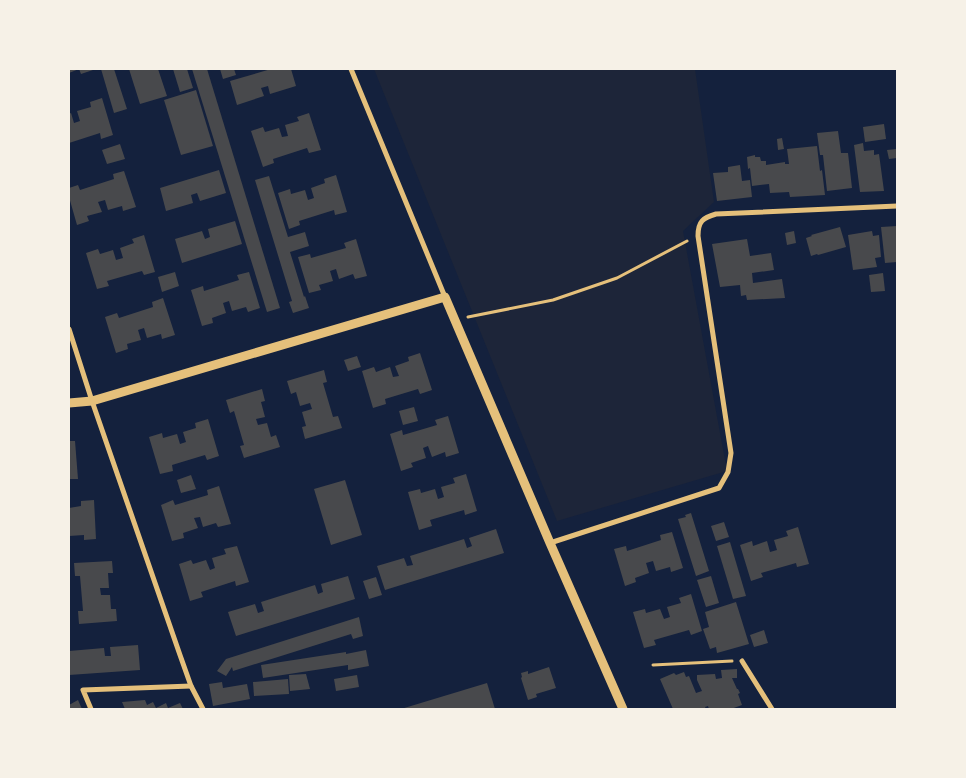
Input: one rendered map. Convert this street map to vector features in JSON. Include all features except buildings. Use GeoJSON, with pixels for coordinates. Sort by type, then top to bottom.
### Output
{"type":"FeatureCollection","features":[{"type":"Feature","properties":{"kind":"street"},"geometry":{"type":"LineString","coordinates":[[351,69],[445,297],[623,709]]}},
{"type":"Feature","properties":{"kind":"street"},"geometry":{"type":"LineString","coordinates":[[550,543],[719,488],[728,472],[731,453],[698,236],[698,228],[701,221],[708,216],[716,214],[897,206]]}},
{"type":"Feature","properties":{"kind":"street"},"geometry":{"type":"LineString","coordinates":[[69,403],[92,401],[445,297]]}},
{"type":"Feature","properties":{"kind":"street"},"geometry":{"type":"LineString","coordinates":[[69,329],[92,401],[191,686],[203,709]]}},
{"type":"Feature","properties":{"kind":"street"},"geometry":{"type":"LineString","coordinates":[[742,661],[772,709]]}},
{"type":"Feature","properties":{"kind":"street"},"geometry":{"type":"LineString","coordinates":[[91,709],[83,690],[191,686]]}},
{"type":"Feature","properties":{"kind":"path"},"geometry":{"type":"LineString","coordinates":[[455,320],[553,300],[617,278],[698,236]]}},
{"type":"Feature","properties":{"kind":"path"},"geometry":{"type":"LineString","coordinates":[[653,664],[742,661]]}},
{"type":"Feature","properties":{"kind":"shaded area"},"geometry":{"type":"Polygon","coordinates":[[[374,69],[695,69],[714,202],[683,231],[727,471],[557,521],[374,69]]]}}]}
